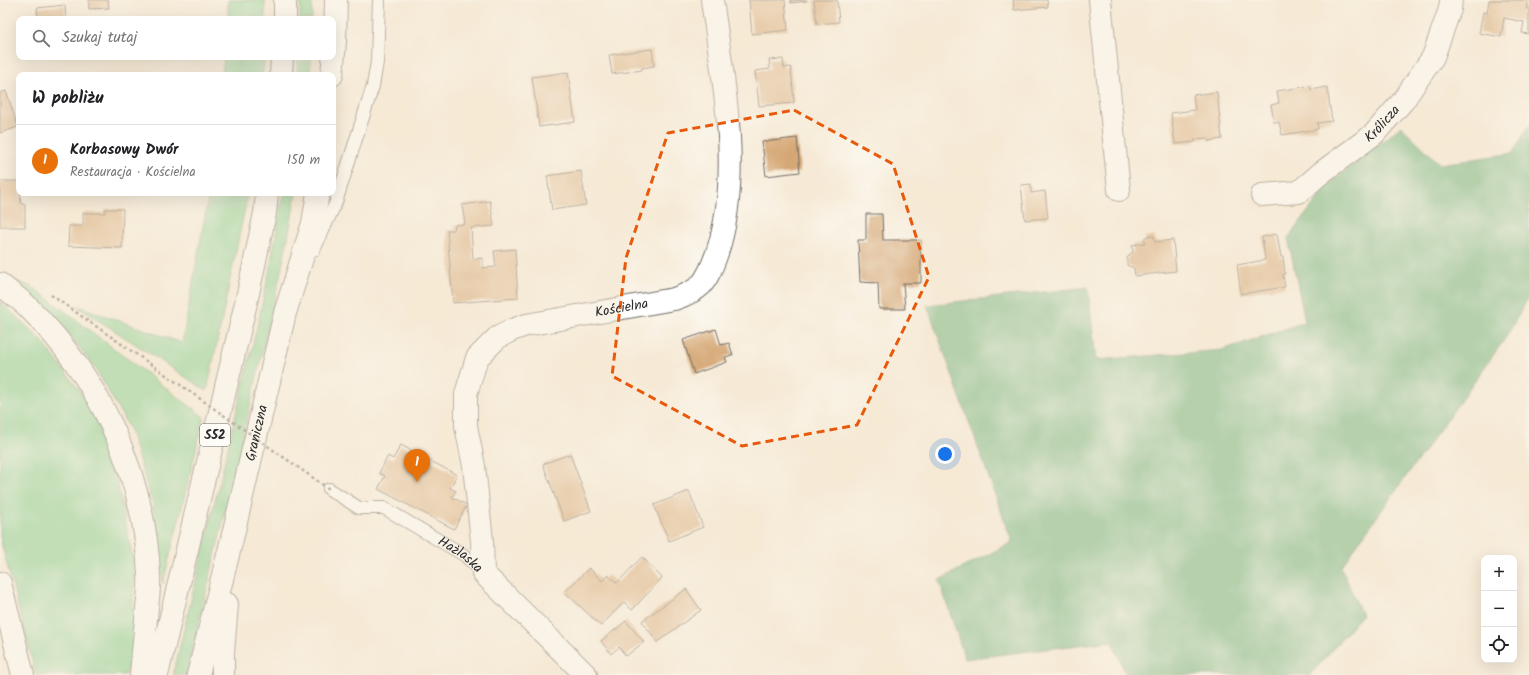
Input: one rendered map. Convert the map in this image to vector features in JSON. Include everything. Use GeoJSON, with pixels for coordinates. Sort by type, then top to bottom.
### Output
{"type":"FeatureCollection","features":[{"type":"Feature","properties":{"kind":"main road"},"geometry":{"type":"LineString","coordinates":[[285,0],[285,16]]}},
{"type":"Feature","properties":{"kind":"main road"},"geometry":{"type":"LineString","coordinates":[[336,0],[336,16]]}},
{"type":"Feature","properties":{"kind":"main road","name":"Kościelna"},"geometry":{"type":"LineString","coordinates":[[482,573],[482,533],[474,466],[466,426],[466,394],[477,358],[498,338],[526,324],[659,303],[683,296],[700,286],[706,278],[714,260],[724,223],[727,203],[729,166],[726,95],[712,0]]}},
{"type":"Feature","properties":{"kind":"main road"},"geometry":{"type":"LineString","coordinates":[[1100,0],[1119,190]]}},
{"type":"Feature","properties":{"kind":"main road","name":"Królicza"},"geometry":{"type":"LineString","coordinates":[[1262,195],[1299,192],[1374,134],[1403,101],[1433,57],[1450,9],[1451,0]]}},
{"type":"Feature","properties":{"kind":"main road"},"geometry":{"type":"LineString","coordinates":[[281,72],[282,60]]}},
{"type":"Feature","properties":{"kind":"main road"},"geometry":{"type":"LineString","coordinates":[[332,72],[333,60]]}},
{"type":"Feature","properties":{"kind":"main road","name":"S52"},"geometry":{"type":"LineString","coordinates":[[157,675],[246,303],[265,213],[267,196]]}},
{"type":"Feature","properties":{"kind":"main road","name":"Graniczna"},"geometry":{"type":"LineString","coordinates":[[198,675],[232,539],[285,312],[313,223],[318,196]]}},
{"type":"Feature","properties":{"kind":"main road"},"geometry":{"type":"LineString","coordinates":[[0,284],[28,307],[55,337],[80,370],[109,418],[126,461],[138,497],[145,535],[149,576],[141,675]]}},
{"type":"Feature","properties":{"kind":"main road"},"geometry":{"type":"LineString","coordinates":[[223,675],[223,652],[232,539]]}},
{"type":"Feature","properties":{"kind":"main road","name":"Hażlaska"},"geometry":{"type":"LineString","coordinates":[[482,573],[586,675]]}},
{"type":"Feature","properties":{"kind":"main road"},"geometry":{"type":"LineString","coordinates":[[0,583],[23,675]]}},
{"type":"Feature","properties":{"kind":"lane"},"geometry":{"type":"LineString","coordinates":[[285,312],[336,202],[362,124],[373,86],[376,62],[379,0]]}},
{"type":"Feature","properties":{"kind":"lane","name":"Hażlaska"},"geometry":{"type":"LineString","coordinates":[[328,489],[359,508],[384,508],[464,555],[482,573]]}},
{"type":"Feature","properties":{"kind":"path"},"geometry":{"type":"LineString","coordinates":[[46,292],[328,489]]}},
{"type":"Feature","properties":{"kind":"highlighted area"},"geometry":{"type":"Polygon","coordinates":[[[794,110],[893,164],[929,277],[857,425],[742,446],[612,376],[626,258],[668,133],[794,110]]]}},
{"type":"Feature","properties":{"kind":"green space"},"geometry":{"type":"Polygon","coordinates":[[[228,0],[265,0],[265,16],[228,16],[228,0]]]}},
{"type":"Feature","properties":{"kind":"green space"},"geometry":{"type":"Polygon","coordinates":[[[300,0],[312,0],[312,16],[300,16],[300,0]]]}},
{"type":"Feature","properties":{"kind":"green space"},"geometry":{"type":"Polygon","coordinates":[[[224,60],[264,60],[262,72],[222,72],[224,60]]]}},
{"type":"Feature","properties":{"kind":"green space"},"geometry":{"type":"Polygon","coordinates":[[[298,60],[311,60],[310,72],[297,72],[298,60]]]}},
{"type":"Feature","properties":{"kind":"green space"},"geometry":{"type":"Polygon","coordinates":[[[1529,125],[1529,296],[1507,336],[1341,567],[1362,615],[1310,675],[1126,675],[1112,641],[965,659],[939,580],[1012,542],[927,305],[1088,287],[1096,360],[1222,350],[1305,322],[1288,238],[1327,186],[1401,126],[1440,164],[1513,153],[1529,125]]]}},
{"type":"Feature","properties":{"kind":"green space"},"geometry":{"type":"Polygon","coordinates":[[[208,196],[247,196],[207,391],[75,305],[182,343],[208,196]]]}},
{"type":"Feature","properties":{"kind":"green space"},"geometry":{"type":"Polygon","coordinates":[[[282,196],[295,196],[278,287],[231,491],[186,675],[173,675],[256,331],[269,273],[282,196]]]}},
{"type":"Feature","properties":{"kind":"green space"},"geometry":{"type":"Polygon","coordinates":[[[11,279],[34,288],[204,417],[163,584],[152,501],[129,428],[96,369],[68,333],[11,279]]]}},
{"type":"Feature","properties":{"kind":"green space"},"geometry":{"type":"Polygon","coordinates":[[[0,301],[42,341],[92,407],[117,481],[134,565],[132,648],[126,675],[36,675],[0,538],[0,301]]]}},
{"type":"Feature","properties":{"kind":"building"},"geometry":{"type":"Polygon","coordinates":[[[89,0],[108,0],[109,8],[89,9],[89,0]]]}},
{"type":"Feature","properties":{"kind":"building"},"geometry":{"type":"Polygon","coordinates":[[[749,0],[785,0],[788,30],[752,34],[749,0]]]}},
{"type":"Feature","properties":{"kind":"building"},"geometry":{"type":"Polygon","coordinates":[[[791,0],[807,0],[807,1],[791,3],[791,0]]]}},
{"type":"Feature","properties":{"kind":"building"},"geometry":{"type":"Polygon","coordinates":[[[814,0],[837,0],[839,22],[817,24],[814,0]]]}},
{"type":"Feature","properties":{"kind":"building"},"geometry":{"type":"Polygon","coordinates":[[[1013,0],[1047,0],[1048,7],[1014,10],[1013,0]]]}},
{"type":"Feature","properties":{"kind":"building"},"geometry":{"type":"Polygon","coordinates":[[[1489,0],[1528,0],[1526,8],[1529,9],[1529,34],[1522,33],[1524,22],[1504,18],[1501,37],[1479,33],[1483,12],[1487,13],[1489,0]]]}},
{"type":"Feature","properties":{"kind":"building"},"geometry":{"type":"Polygon","coordinates":[[[65,5],[66,16],[38,16],[37,8],[65,5]]]}},
{"type":"Feature","properties":{"kind":"building"},"geometry":{"type":"Polygon","coordinates":[[[652,49],[654,66],[642,68],[642,70],[612,74],[609,55],[652,49]]]}},
{"type":"Feature","properties":{"kind":"building"},"geometry":{"type":"Polygon","coordinates":[[[783,59],[784,68],[791,67],[794,103],[759,106],[755,71],[770,69],[769,60],[783,59]]]}},
{"type":"Feature","properties":{"kind":"building"},"geometry":{"type":"Polygon","coordinates":[[[568,72],[575,122],[539,127],[532,77],[568,72]]]}},
{"type":"Feature","properties":{"kind":"building"},"geometry":{"type":"Polygon","coordinates":[[[1310,86],[1311,90],[1327,87],[1332,121],[1317,123],[1318,129],[1282,135],[1279,122],[1274,122],[1271,105],[1279,103],[1277,91],[1310,86]]]}},
{"type":"Feature","properties":{"kind":"building"},"geometry":{"type":"Polygon","coordinates":[[[6,91],[16,121],[16,128],[0,133],[0,93],[6,91]]]}},
{"type":"Feature","properties":{"kind":"building"},"geometry":{"type":"Polygon","coordinates":[[[1217,92],[1222,139],[1208,141],[1208,138],[1195,139],[1195,142],[1175,144],[1171,113],[1195,110],[1193,95],[1217,92]]]}},
{"type":"Feature","properties":{"kind":"building"},"geometry":{"type":"Polygon","coordinates":[[[797,138],[800,172],[766,176],[762,142],[797,138]]]}},
{"type":"Feature","properties":{"kind":"building"},"geometry":{"type":"Polygon","coordinates":[[[581,171],[586,205],[552,210],[547,176],[581,171]]]}},
{"type":"Feature","properties":{"kind":"building"},"geometry":{"type":"Polygon","coordinates":[[[0,181],[16,181],[16,196],[20,196],[21,204],[25,204],[25,227],[0,227],[0,181]]]}},
{"type":"Feature","properties":{"kind":"building"},"geometry":{"type":"Polygon","coordinates":[[[1031,184],[1031,193],[1045,191],[1048,218],[1025,220],[1021,185],[1031,184]]]}},
{"type":"Feature","properties":{"kind":"building"},"geometry":{"type":"Polygon","coordinates":[[[490,201],[494,226],[471,228],[473,259],[483,258],[483,268],[496,267],[494,251],[515,249],[518,298],[453,303],[447,230],[454,230],[455,225],[465,224],[462,205],[490,201]]]}},
{"type":"Feature","properties":{"kind":"building"},"geometry":{"type":"Polygon","coordinates":[[[105,209],[123,209],[122,248],[68,246],[69,226],[83,226],[83,213],[105,213],[105,209]]]}},
{"type":"Feature","properties":{"kind":"building"},"geometry":{"type":"Polygon","coordinates":[[[866,214],[882,214],[883,240],[921,240],[921,283],[903,283],[905,309],[879,309],[878,283],[860,282],[858,240],[866,240],[866,214]]]}},
{"type":"Feature","properties":{"kind":"building"},"geometry":{"type":"Polygon","coordinates":[[[1277,234],[1281,257],[1283,257],[1285,287],[1241,294],[1237,265],[1265,260],[1262,237],[1277,234]]]}},
{"type":"Feature","properties":{"kind":"building"},"geometry":{"type":"Polygon","coordinates":[[[1154,236],[1155,242],[1173,240],[1176,271],[1135,276],[1134,268],[1127,265],[1127,258],[1133,252],[1132,245],[1145,243],[1145,237],[1154,236]]]}},
{"type":"Feature","properties":{"kind":"building"},"geometry":{"type":"Polygon","coordinates":[[[716,329],[721,345],[729,343],[733,355],[725,357],[727,362],[694,374],[683,340],[716,329]]]}},
{"type":"Feature","properties":{"kind":"building"},"geometry":{"type":"Polygon","coordinates":[[[401,445],[457,475],[450,488],[456,491],[452,497],[467,505],[454,529],[378,489],[385,476],[379,473],[388,456],[393,459],[401,445]]]}},
{"type":"Feature","properties":{"kind":"building"},"geometry":{"type":"Polygon","coordinates":[[[570,454],[591,511],[564,521],[543,464],[570,454]]]}},
{"type":"Feature","properties":{"kind":"building"},"geometry":{"type":"Polygon","coordinates":[[[689,491],[703,527],[669,541],[654,505],[689,491]]]}},
{"type":"Feature","properties":{"kind":"building"},"geometry":{"type":"Polygon","coordinates":[[[642,557],[662,578],[632,610],[624,602],[601,626],[565,592],[589,568],[602,581],[608,575],[617,583],[642,557]]]}},
{"type":"Feature","properties":{"kind":"building"},"geometry":{"type":"Polygon","coordinates":[[[686,589],[701,610],[657,642],[642,621],[686,589]]]}},
{"type":"Feature","properties":{"kind":"building"},"geometry":{"type":"Polygon","coordinates":[[[626,621],[644,642],[626,656],[619,647],[611,654],[601,641],[626,621]]]}},
{"type":"Feature","properties":{"kind":"place","name":"Korbasowy Dwór"},"geometry":{"type":"Point","coordinates":[417,482]}}]}
